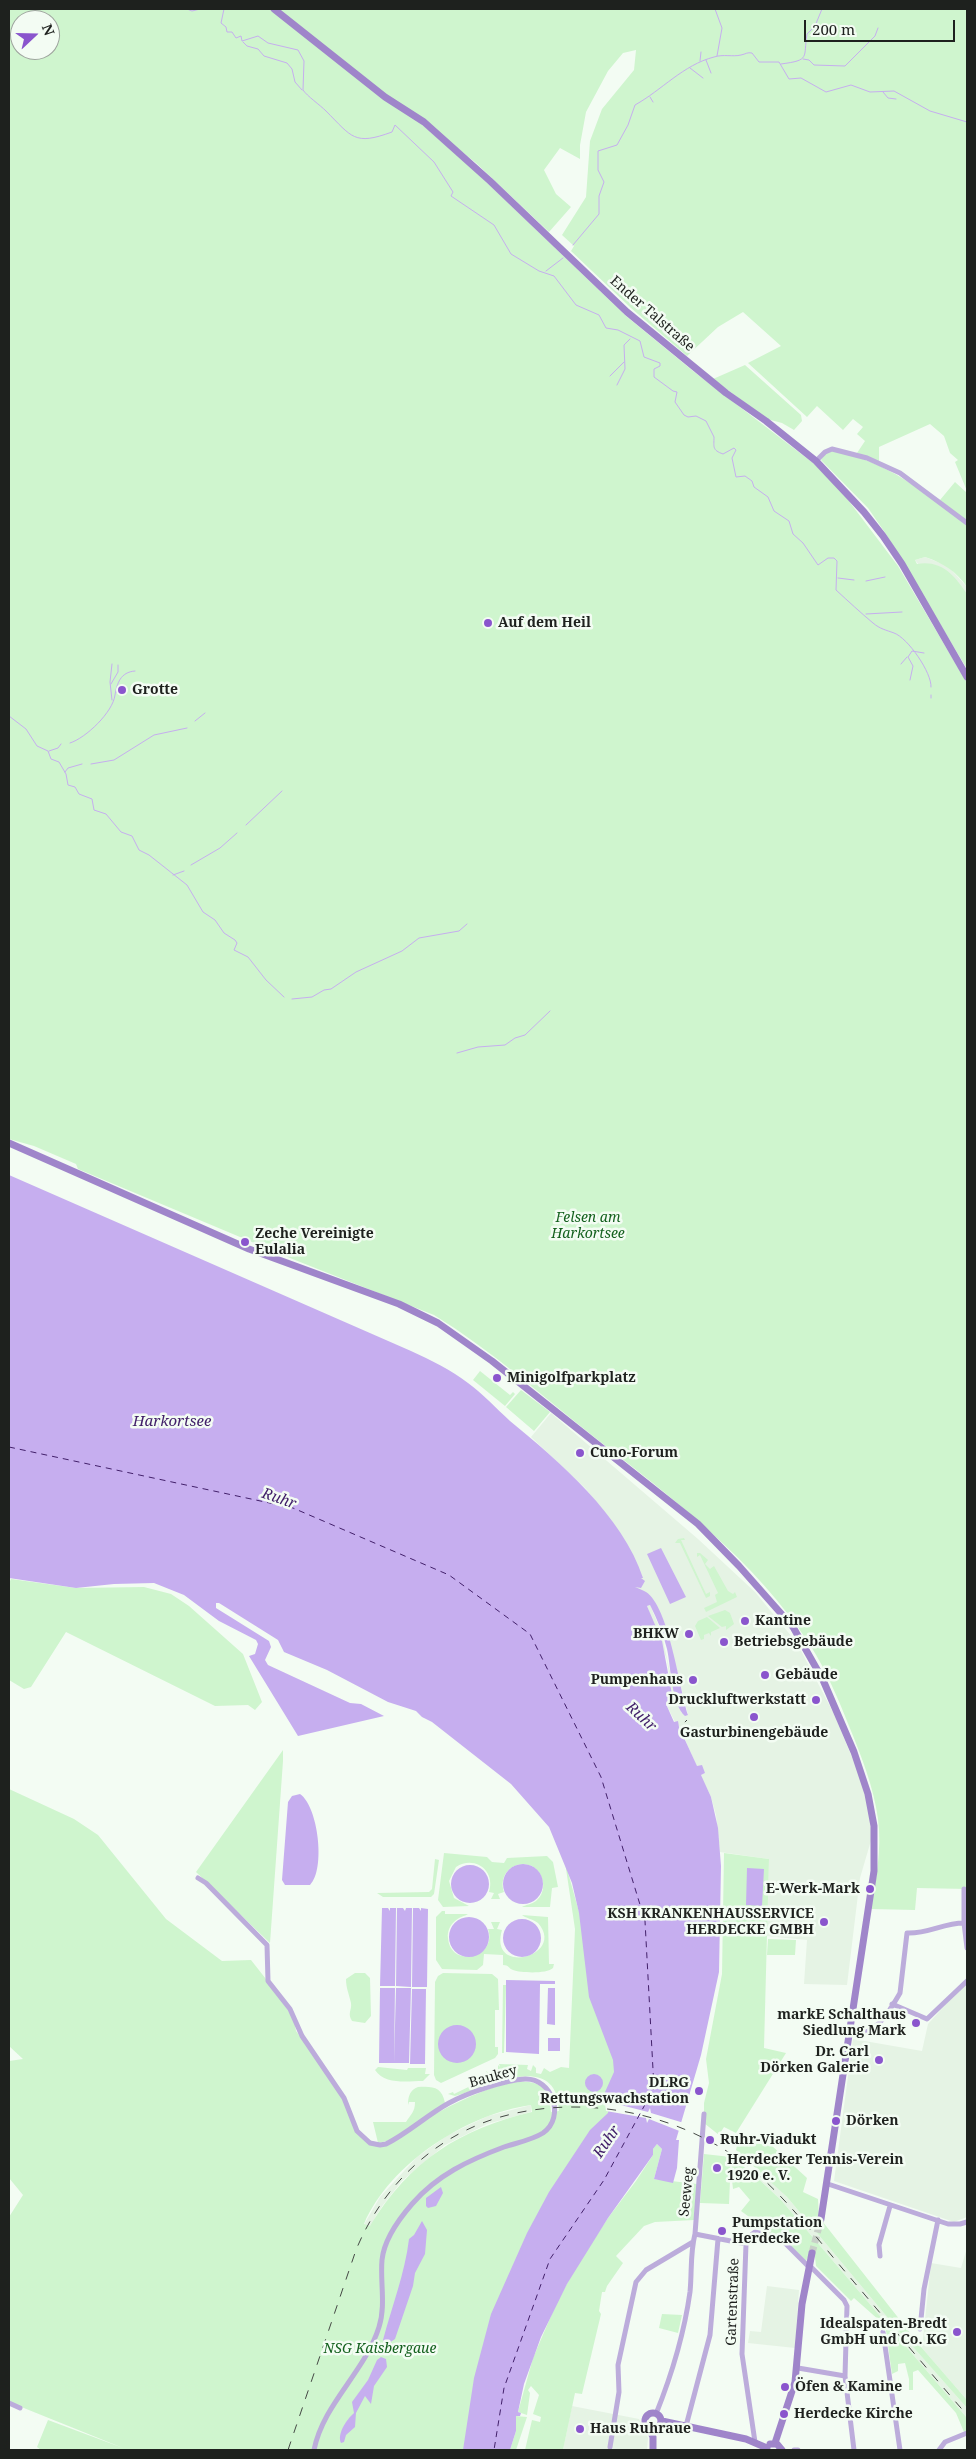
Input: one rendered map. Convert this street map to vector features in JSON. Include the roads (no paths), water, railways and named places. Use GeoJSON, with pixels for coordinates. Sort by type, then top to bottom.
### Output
{"type":"FeatureCollection","features":[{"type":"Feature","properties":{"kind":"main road","name":"Ender Talstraße"},"geometry":{"type":"LineString","coordinates":[[274,9],[385,98],[424,122],[484,175],[628,312],[726,393],[766,421],[816,461],[864,512],[883,536],[902,564],[967,677]]}},
{"type":"Feature","properties":{"kind":"main road"},"geometry":{"type":"LineString","coordinates":[[9,1143],[249,1249],[399,1304],[438,1323],[480,1352],[693,1520],[724,1550],[784,1616],[801,1639],[823,1680],[864,1778],[872,1810],[875,1844],[828,2184],[821,2219]]}},
{"type":"Feature","properties":{"kind":"main road"},"geometry":{"type":"LineString","coordinates":[[649,2428],[660,2424],[686,2426],[755,2442],[767,2449],[775,2443],[777,2430],[792,2395],[798,2368],[802,2304],[812,2253]]}},
{"type":"Feature","properties":{"kind":"main road"},"geometry":{"type":"LineString","coordinates":[[652,2450],[653,2437],[646,2424],[646,2419],[650,2414],[656,2414],[660,2424],[657,2450]]}},
{"type":"Feature","properties":{"kind":"main road"},"geometry":{"type":"LineString","coordinates":[[775,2443],[780,2445],[782,2450]]}},
{"type":"Feature","properties":{"kind":"street"},"geometry":{"type":"LineString","coordinates":[[816,461],[825,452],[832,449],[867,458],[900,473],[967,523]]}},
{"type":"Feature","properties":{"kind":"street","name":"Baukey"},"geometry":{"type":"LineString","coordinates":[[198,1878],[206,1883],[268,1945],[268,1981],[290,2009],[302,2036],[344,2098],[358,2131],[370,2143],[386,2144],[450,2102],[509,2082],[535,2080],[544,2084],[553,2100],[554,2119],[544,2132],[463,2164],[433,2184],[412,2203],[399,2221],[384,2249],[383,2304],[379,2329],[362,2364],[321,2426],[314,2450]]}},
{"type":"Feature","properties":{"kind":"street"},"geometry":{"type":"LineString","coordinates":[[964,1889],[964,1923],[967,1948]]}},
{"type":"Feature","properties":{"kind":"street"},"geometry":{"type":"LineString","coordinates":[[849,2034],[861,2034],[875,2028],[885,2018],[900,1992],[907,1933],[922,1934],[950,1924],[964,1923]]}},
{"type":"Feature","properties":{"kind":"street"},"geometry":{"type":"LineString","coordinates":[[892,2004],[927,2019],[967,1981]]}},
{"type":"Feature","properties":{"kind":"street","name":"Seeweg"},"geometry":{"type":"LineString","coordinates":[[704,2114],[695,2234],[746,2244]]}},
{"type":"Feature","properties":{"kind":"street"},"geometry":{"type":"LineString","coordinates":[[828,2184],[890,2206],[954,2225],[967,2222]]}},
{"type":"Feature","properties":{"kind":"street"},"geometry":{"type":"LineString","coordinates":[[880,2256],[879,2246],[890,2206]]}},
{"type":"Feature","properties":{"kind":"street"},"geometry":{"type":"LineString","coordinates":[[920,2330],[924,2289],[938,2220]]}},
{"type":"Feature","properties":{"kind":"street","name":"Gartenstraße"},"geometry":{"type":"LineString","coordinates":[[755,2442],[742,2354],[746,2244],[750,2236],[755,2232],[777,2237],[809,2266]]}},
{"type":"Feature","properties":{"kind":"street"},"geometry":{"type":"LineString","coordinates":[[656,2414],[675,2367],[683,2331],[690,2290],[695,2234]]}},
{"type":"Feature","properties":{"kind":"street"},"geometry":{"type":"LineString","coordinates":[[686,2426],[710,2335],[718,2239]]}},
{"type":"Feature","properties":{"kind":"street"},"geometry":{"type":"LineString","coordinates":[[610,2447],[620,2387],[618,2365],[636,2282],[646,2270],[693,2242]]}},
{"type":"Feature","properties":{"kind":"street"},"geometry":{"type":"LineString","coordinates":[[809,2266],[844,2300],[847,2306],[845,2376],[854,2450]]}},
{"type":"Feature","properties":{"kind":"street"},"geometry":{"type":"LineString","coordinates":[[883,2332],[900,2450]]}},
{"type":"Feature","properties":{"kind":"street"},"geometry":{"type":"LineString","coordinates":[[798,2368],[845,2376]]}},
{"type":"Feature","properties":{"kind":"street"},"geometry":{"type":"LineString","coordinates":[[9,2403],[20,2408]]}},
{"type":"Feature","properties":{"kind":"street"},"geometry":{"type":"LineString","coordinates":[[939,2450],[945,2442],[967,2433]]}},
{"type":"Feature","properties":{"kind":"water","name":"Harkortsee"},"geometry":{"type":"Polygon","coordinates":[[[9,1175],[411,1351],[461,1378],[549,1454],[587,1491],[605,1512],[621,1533],[634,1555],[643,1578],[641,1578],[645,1581],[641,1588],[635,1587],[646,1592],[654,1600],[661,1614],[667,1630],[688,1715],[685,1716],[677,1703],[665,1643],[660,1626],[650,1605],[647,1606],[662,1641],[672,1694],[666,1704],[674,1722],[678,1721],[697,1766],[702,1765],[705,1773],[701,1775],[711,1797],[718,1828],[721,1866],[719,1972],[701,2055],[676,2140],[679,2140],[677,2168],[673,2183],[654,2179],[662,2149],[657,2144],[653,2149],[653,2155],[608,2218],[567,2284],[541,2337],[524,2384],[518,2412],[521,2413],[520,2416],[516,2416],[516,2431],[510,2450],[463,2450],[474,2378],[491,2314],[527,2233],[549,2192],[590,2130],[608,2113],[609,2108],[605,2092],[614,2072],[613,2060],[589,1997],[579,1913],[572,1883],[549,1827],[511,1784],[416,1711],[388,1702],[327,1670],[284,1652],[278,1640],[219,1603],[216,1603],[216,1608],[269,1641],[271,1647],[265,1660],[268,1665],[350,1703],[361,1704],[384,1716],[298,1736],[249,1656],[255,1654],[258,1644],[256,1640],[219,1621],[184,1595],[154,1583],[114,1584],[76,1588],[9,1578],[9,1175]]]}},
{"type":"Feature","properties":{"kind":"water"},"geometry":{"type":"Polygon","coordinates":[[[661,1548],[686,1597],[670,1604],[647,1554],[661,1548]]]}},
{"type":"Feature","properties":{"kind":"water"},"geometry":{"type":"Polygon","coordinates":[[[300,1794],[311,1811],[315,1824],[319,1852],[318,1866],[315,1877],[310,1885],[285,1885],[282,1880],[288,1802],[292,1796],[300,1794]]]}},
{"type":"Feature","properties":{"kind":"water"},"geometry":{"type":"Polygon","coordinates":[[[523,1864],[537,1870],[543,1884],[537,1898],[523,1904],[509,1898],[503,1884],[509,1870],[523,1864]]]}},
{"type":"Feature","properties":{"kind":"water"},"geometry":{"type":"Polygon","coordinates":[[[470,1865],[477,1866],[483,1871],[488,1877],[488,1891],[483,1897],[477,1902],[470,1903],[463,1902],[457,1897],[452,1891],[451,1884],[452,1877],[457,1871],[463,1866],[470,1865]]]}},
{"type":"Feature","properties":{"kind":"water"},"geometry":{"type":"Polygon","coordinates":[[[747,1868],[764,1869],[762,1906],[746,1905],[747,1868]]]}},
{"type":"Feature","properties":{"kind":"water"},"geometry":{"type":"Polygon","coordinates":[[[382,1908],[388,1908],[390,1911],[390,1908],[396,1908],[395,1986],[380,1986],[382,1908]]]}},
{"type":"Feature","properties":{"kind":"water"},"geometry":{"type":"Polygon","coordinates":[[[397,1908],[403,1908],[405,1911],[406,1908],[412,1908],[411,1987],[396,1986],[397,1908]]]}},
{"type":"Feature","properties":{"kind":"water"},"geometry":{"type":"Polygon","coordinates":[[[413,1908],[419,1908],[421,1911],[421,1908],[428,1909],[427,1987],[412,1987],[413,1908]]]}},
{"type":"Feature","properties":{"kind":"water"},"geometry":{"type":"Polygon","coordinates":[[[469,1917],[483,1923],[489,1937],[483,1951],[469,1957],[455,1951],[449,1937],[455,1923],[469,1917]]]}},
{"type":"Feature","properties":{"kind":"water"},"geometry":{"type":"Polygon","coordinates":[[[522,1919],[529,1920],[535,1925],[540,1931],[540,1945],[535,1951],[529,1956],[522,1957],[515,1956],[509,1951],[504,1945],[503,1938],[504,1931],[509,1925],[515,1920],[522,1919]]]}},
{"type":"Feature","properties":{"kind":"water"},"geometry":{"type":"Polygon","coordinates":[[[506,1980],[555,1981],[555,1984],[540,1984],[539,2054],[506,2052],[506,1980]]]}},
{"type":"Feature","properties":{"kind":"water"},"geometry":{"type":"Polygon","coordinates":[[[380,1988],[395,1988],[394,2063],[379,2063],[380,1988]]]}},
{"type":"Feature","properties":{"kind":"water"},"geometry":{"type":"Polygon","coordinates":[[[396,1988],[411,1988],[409,2063],[394,2063],[396,1988]]]}},
{"type":"Feature","properties":{"kind":"water"},"geometry":{"type":"Polygon","coordinates":[[[548,1988],[555,1988],[555,2025],[547,2024],[548,1988]]]}},
{"type":"Feature","properties":{"kind":"water"},"geometry":{"type":"Polygon","coordinates":[[[412,1989],[426,1989],[425,2064],[410,2064],[412,1989]]]}},
{"type":"Feature","properties":{"kind":"water"},"geometry":{"type":"Polygon","coordinates":[[[457,2025],[470,2031],[476,2044],[470,2057],[457,2063],[444,2057],[438,2044],[444,2031],[457,2025]]]}},
{"type":"Feature","properties":{"kind":"water"},"geometry":{"type":"Polygon","coordinates":[[[548,2038],[560,2038],[560,2051],[548,2051],[548,2038]]]}},
{"type":"Feature","properties":{"kind":"water"},"geometry":{"type":"Polygon","coordinates":[[[590,2074],[598,2074],[603,2079],[601,2090],[590,2092],[585,2087],[585,2079],[590,2074]]]}},
{"type":"Feature","properties":{"kind":"water"},"geometry":{"type":"Polygon","coordinates":[[[441,2187],[443,2193],[436,2206],[428,2208],[426,2206],[426,2198],[441,2187]]]}},
{"type":"Feature","properties":{"kind":"water"},"geometry":{"type":"Polygon","coordinates":[[[422,2221],[427,2230],[425,2254],[415,2273],[413,2286],[395,2339],[386,2345],[383,2340],[401,2277],[409,2239],[414,2235],[422,2221]]]}},
{"type":"Feature","properties":{"kind":"water"},"geometry":{"type":"Polygon","coordinates":[[[381,2357],[386,2359],[387,2367],[374,2386],[371,2404],[365,2396],[356,2413],[355,2427],[346,2435],[344,2442],[341,2443],[340,2436],[343,2427],[354,2413],[352,2402],[368,2380],[377,2360],[381,2357]]]}},
{"type":"Feature","properties":{"kind":"waterway"},"geometry":{"type":"LineString","coordinates":[[187,9],[192,11],[200,9]]}},
{"type":"Feature","properties":{"kind":"waterway"},"geometry":{"type":"LineString","coordinates":[[224,9],[221,23],[226,27],[227,32],[232,32],[236,38],[241,36],[242,41],[258,36],[268,43],[298,50],[304,61],[303,90],[348,133],[361,138],[369,138],[392,132],[395,125],[434,162],[453,192],[451,196],[494,225],[511,254],[539,271],[554,276],[576,305],[599,315],[606,328],[618,330],[640,341],[644,357],[660,363],[660,366],[654,369],[654,377],[677,392],[675,402],[684,415],[688,417],[696,416],[706,421],[714,437],[715,450],[723,454],[734,448],[736,450],[732,458],[736,477],[745,476],[752,481],[754,487],[768,497],[774,511],[789,521],[793,534],[803,543],[818,565],[828,558],[834,558],[837,561],[836,590],[876,625],[900,636],[906,642],[928,673],[931,687]]}},
{"type":"Feature","properties":{"kind":"waterway"},"geometry":{"type":"LineString","coordinates":[[715,9],[722,28],[717,56]]}},
{"type":"Feature","properties":{"kind":"waterway"},"geometry":{"type":"LineString","coordinates":[[781,64],[797,61],[804,56],[807,34],[815,26],[822,9]]}},
{"type":"Feature","properties":{"kind":"waterway"},"geometry":{"type":"LineString","coordinates":[[803,59],[809,60],[814,65],[845,66],[875,36],[878,28]]}},
{"type":"Feature","properties":{"kind":"waterway"},"geometry":{"type":"LineString","coordinates":[[243,42],[247,46],[258,49],[264,56],[287,63],[292,69],[295,82],[302,90]]}},
{"type":"Feature","properties":{"kind":"waterway"},"geometry":{"type":"LineString","coordinates":[[700,61],[701,52]]}},
{"type":"Feature","properties":{"kind":"waterway"},"geometry":{"type":"LineString","coordinates":[[573,245],[599,214],[599,196],[604,182],[598,170],[598,151],[617,145],[628,125],[635,105],[682,72],[714,57],[738,56],[752,53],[759,62],[779,62],[789,79],[801,78],[826,92],[851,85],[870,92],[894,91],[930,111],[967,122]]}},
{"type":"Feature","properties":{"kind":"waterway"},"geometry":{"type":"LineString","coordinates":[[706,60],[711,73]]}},
{"type":"Feature","properties":{"kind":"waterway"},"geometry":{"type":"LineString","coordinates":[[690,68],[703,78]]}},
{"type":"Feature","properties":{"kind":"waterway"},"geometry":{"type":"LineString","coordinates":[[883,92],[888,98],[896,99]]}},
{"type":"Feature","properties":{"kind":"waterway"},"geometry":{"type":"LineString","coordinates":[[650,97],[653,102]]}},
{"type":"Feature","properties":{"kind":"waterway"},"geometry":{"type":"LineString","coordinates":[[546,271],[563,258]]}},
{"type":"Feature","properties":{"kind":"waterway"},"geometry":{"type":"LineString","coordinates":[[617,385],[625,369],[624,345],[630,339]]}},
{"type":"Feature","properties":{"kind":"waterway"},"geometry":{"type":"LineString","coordinates":[[610,376],[624,362]]}},
{"type":"Feature","properties":{"kind":"waterway"},"geometry":{"type":"LineString","coordinates":[[866,581],[885,577]]}},
{"type":"Feature","properties":{"kind":"waterway"},"geometry":{"type":"LineString","coordinates":[[838,578],[854,580]]}},
{"type":"Feature","properties":{"kind":"waterway"},"geometry":{"type":"LineString","coordinates":[[866,614],[902,612]]}},
{"type":"Feature","properties":{"kind":"waterway"},"geometry":{"type":"LineString","coordinates":[[910,680],[913,666],[908,657],[912,651],[924,653]]}},
{"type":"Feature","properties":{"kind":"waterway"},"geometry":{"type":"LineString","coordinates":[[901,664],[907,657]]}},
{"type":"Feature","properties":{"kind":"waterway"},"geometry":{"type":"LineString","coordinates":[[112,664],[110,682],[112,700]]}},
{"type":"Feature","properties":{"kind":"waterway"},"geometry":{"type":"LineString","coordinates":[[111,684],[118,672],[118,665]]}},
{"type":"Feature","properties":{"kind":"waterway"},"geometry":{"type":"LineString","coordinates":[[70,743],[84,736],[98,724],[113,702],[120,679],[126,674],[135,671]]}},
{"type":"Feature","properties":{"kind":"waterway"},"geometry":{"type":"LineString","coordinates":[[116,692],[122,691]]}},
{"type":"Feature","properties":{"kind":"waterway"},"geometry":{"type":"LineString","coordinates":[[195,721],[205,713]]}},
{"type":"Feature","properties":{"kind":"waterway"},"geometry":{"type":"LineString","coordinates":[[9,716],[26,729],[37,746],[48,751],[51,759],[59,762],[66,774],[68,785],[75,787],[79,794],[92,799],[94,810],[106,814],[121,832],[132,836],[139,850],[149,855],[187,885],[203,912],[215,920],[224,933],[235,940],[237,943],[234,950],[248,957],[266,980],[284,997]]}},
{"type":"Feature","properties":{"kind":"waterway"},"geometry":{"type":"LineString","coordinates":[[91,764],[114,760],[154,735],[187,728]]}},
{"type":"Feature","properties":{"kind":"waterway"},"geometry":{"type":"LineString","coordinates":[[49,751],[58,748],[61,744]]}},
{"type":"Feature","properties":{"kind":"waterway"},"geometry":{"type":"LineString","coordinates":[[65,772],[68,768],[82,764]]}},
{"type":"Feature","properties":{"kind":"waterway"},"geometry":{"type":"LineString","coordinates":[[246,825],[282,791]]}},
{"type":"Feature","properties":{"kind":"waterway"},"geometry":{"type":"LineString","coordinates":[[191,865],[220,848],[237,833]]}},
{"type":"Feature","properties":{"kind":"waterway"},"geometry":{"type":"LineString","coordinates":[[173,875],[184,871]]}},
{"type":"Feature","properties":{"kind":"waterway"},"geometry":{"type":"LineString","coordinates":[[292,999],[312,997],[324,990],[331,989],[356,972],[402,951],[419,938],[459,931],[467,924]]}},
{"type":"Feature","properties":{"kind":"waterway"},"geometry":{"type":"LineString","coordinates":[[457,1053],[478,1047],[505,1045],[515,1038],[525,1035],[550,1011]]}},
{"type":"Feature","properties":{"kind":"tunnel"},"geometry":{"type":"LineString","coordinates":[[812,2253],[821,2219]]}},
{"type":"Feature","properties":{"kind":"railway"},"geometry":{"type":"LineString","coordinates":[[687,1720],[682,1725],[687,1738]]}},
{"type":"Feature","properties":{"kind":"railway"},"geometry":{"type":"LineString","coordinates":[[288,2450],[356,2250],[367,2227],[395,2186],[431,2152],[451,2138],[473,2127],[497,2118],[530,2110],[564,2107],[598,2108],[632,2113],[665,2122],[697,2135],[726,2151],[754,2171],[803,2221],[967,2415]]}},
{"type":"Feature","properties":{"kind":"place","name":"Auf dem Heil"},"geometry":{"type":"Point","coordinates":[488,623]}},
{"type":"Feature","properties":{"kind":"place","name":"Grotte"},"geometry":{"type":"Point","coordinates":[122,690]}},
{"type":"Feature","properties":{"kind":"place","name":"Zeche Vereinigte Eulalia"},"geometry":{"type":"Point","coordinates":[245,1242]}},
{"type":"Feature","properties":{"kind":"place","name":"Minigolfparkplatz"},"geometry":{"type":"Point","coordinates":[497,1378]}},
{"type":"Feature","properties":{"kind":"place","name":"Cuno-Forum"},"geometry":{"type":"Point","coordinates":[580,1453]}},
{"type":"Feature","properties":{"kind":"place","name":"Kantine"},"geometry":{"type":"Point","coordinates":[745,1621]}},
{"type":"Feature","properties":{"kind":"place","name":"BHKW"},"geometry":{"type":"Point","coordinates":[689,1634]}},
{"type":"Feature","properties":{"kind":"place","name":"Betriebsgebäude"},"geometry":{"type":"Point","coordinates":[724,1642]}},
{"type":"Feature","properties":{"kind":"place","name":"Gebäude"},"geometry":{"type":"Point","coordinates":[765,1675]}},
{"type":"Feature","properties":{"kind":"place","name":"Pumpenhaus"},"geometry":{"type":"Point","coordinates":[693,1680]}},
{"type":"Feature","properties":{"kind":"place","name":"Druckluftwerkstatt"},"geometry":{"type":"Point","coordinates":[816,1700]}},
{"type":"Feature","properties":{"kind":"place","name":"Gasturbinengebäude"},"geometry":{"type":"Point","coordinates":[754,1717]}},
{"type":"Feature","properties":{"kind":"place","name":"E-Werk-Mark"},"geometry":{"type":"Point","coordinates":[870,1889]}},
{"type":"Feature","properties":{"kind":"place","name":"KSH KRANKENHAUSSERVICE HERDECKE GMBH"},"geometry":{"type":"Point","coordinates":[824,1922]}},
{"type":"Feature","properties":{"kind":"place","name":"markE Schalthaus Siedlung Mark"},"geometry":{"type":"Point","coordinates":[916,2023]}},
{"type":"Feature","properties":{"kind":"place","name":"Dr. Carl Dörken Galerie"},"geometry":{"type":"Point","coordinates":[879,2060]}},
{"type":"Feature","properties":{"kind":"place","name":"DLRG Rettungswachstation"},"geometry":{"type":"Point","coordinates":[699,2091]}},
{"type":"Feature","properties":{"kind":"place","name":"Dörken"},"geometry":{"type":"Point","coordinates":[836,2121]}},
{"type":"Feature","properties":{"kind":"place","name":"Ruhr-Viadukt"},"geometry":{"type":"Point","coordinates":[710,2140]}},
{"type":"Feature","properties":{"kind":"place","name":"Herdecker Tennis-Verein 1920 e. V."},"geometry":{"type":"Point","coordinates":[717,2168]}},
{"type":"Feature","properties":{"kind":"place","name":"Pumpstation Herdecke"},"geometry":{"type":"Point","coordinates":[722,2231]}},
{"type":"Feature","properties":{"kind":"place","name":"Idealspaten-Bredt GmbH und Co. KG"},"geometry":{"type":"Point","coordinates":[957,2332]}},
{"type":"Feature","properties":{"kind":"place","name":"Öfen & Kamine"},"geometry":{"type":"Point","coordinates":[785,2387]}},
{"type":"Feature","properties":{"kind":"place","name":"Herdecke Kirche"},"geometry":{"type":"Point","coordinates":[784,2414]}},
{"type":"Feature","properties":{"kind":"place","name":"Haus Ruhraue"},"geometry":{"type":"Point","coordinates":[580,2429]}},
{"type":"Feature","properties":{"kind":"park label","name":"Felsen am Harkortsee"},"geometry":{"type":"Point","coordinates":[588,1226]}},
{"type":"Feature","properties":{"kind":"park label","name":"NSG Kaisbergaue"},"geometry":{"type":"Point","coordinates":[380,2349]}},
{"type":"Feature","properties":{"kind":"water label","name":"Ruhr"},"geometry":{"type":"Point","coordinates":[279,1499]}},
{"type":"Feature","properties":{"kind":"water label","name":"Ruhr"},"geometry":{"type":"Point","coordinates":[641,1717]}},
{"type":"Feature","properties":{"kind":"water label","name":"Ruhr"},"geometry":{"type":"Point","coordinates":[607,2142]}}]}
